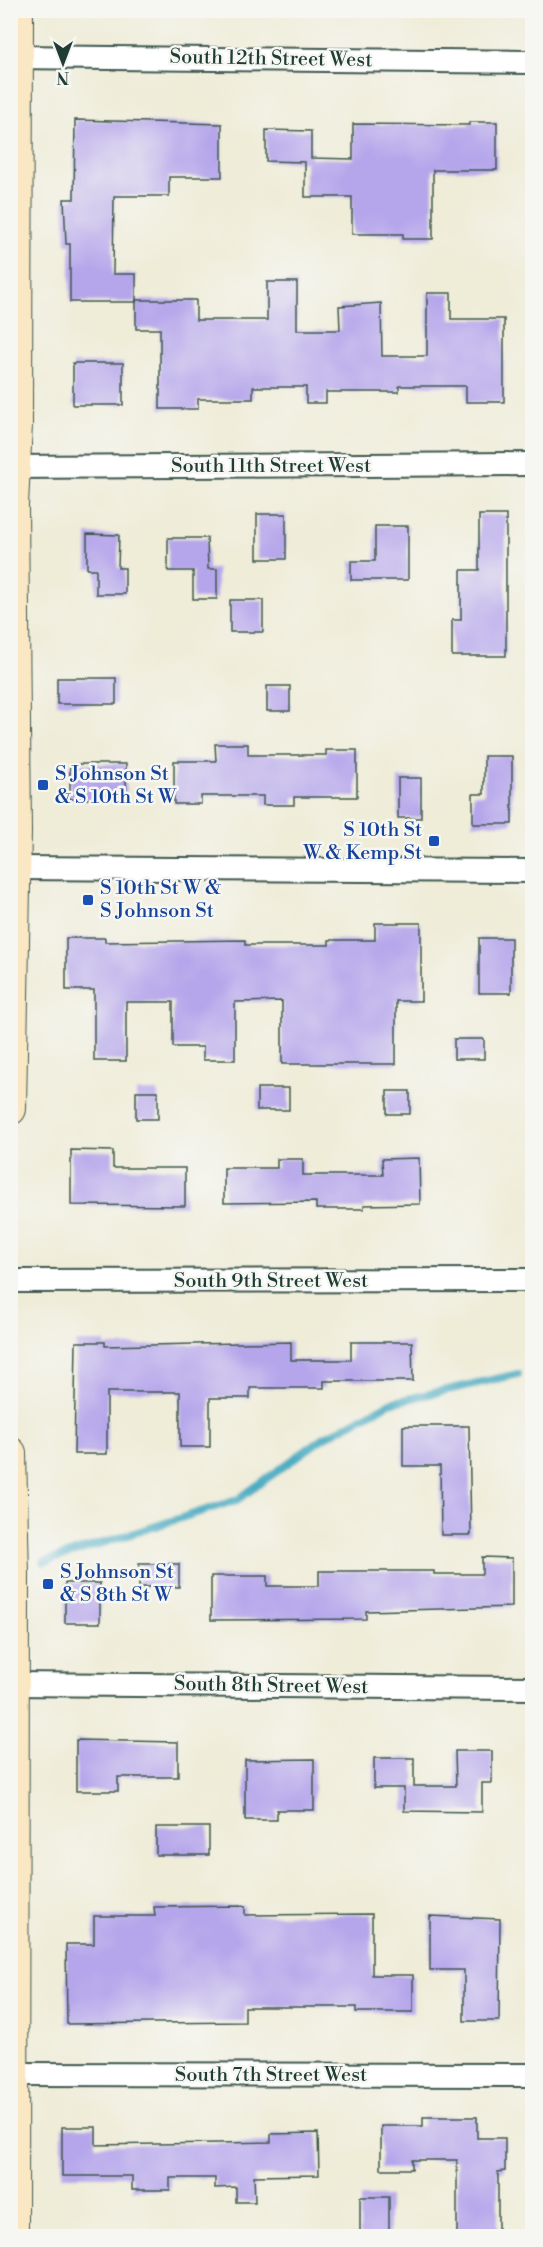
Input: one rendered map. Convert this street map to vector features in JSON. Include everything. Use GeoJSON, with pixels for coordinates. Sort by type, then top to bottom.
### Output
{"type":"FeatureCollection","features":[{"type":"Feature","properties":{"kind":"street"},"geometry":{"type":"LineString","coordinates":[[10,1109],[13,868],[12,466],[16,413],[13,57],[17,10]]}},
{"type":"Feature","properties":{"kind":"street","name":"South 12th Street West"},"geometry":{"type":"LineString","coordinates":[[13,57],[532,62]]}},
{"type":"Feature","properties":{"kind":"street","name":"South 11th Street West"},"geometry":{"type":"LineString","coordinates":[[12,466],[532,464]]}},
{"type":"Feature","properties":{"kind":"street"},"geometry":{"type":"LineString","coordinates":[[13,868],[532,871]]}},
{"type":"Feature","properties":{"kind":"street","name":"South 9th Street West"},"geometry":{"type":"LineString","coordinates":[[10,1281],[532,1280]]}},
{"type":"Feature","properties":{"kind":"street"},"geometry":{"type":"LineString","coordinates":[[10,1453],[12,2236]]}},
{"type":"Feature","properties":{"kind":"street","name":"South 8th Street West"},"geometry":{"type":"LineString","coordinates":[[12,1684],[532,1688]]}},
{"type":"Feature","properties":{"kind":"street","name":"South 7th Street West"},"geometry":{"type":"LineString","coordinates":[[12,2074],[532,2075]]}},
{"type":"Feature","properties":{"kind":"building"},"geometry":{"type":"Polygon","coordinates":[[[75,120],[222,124],[222,177],[169,177],[169,196],[114,196],[113,274],[136,274],[136,302],[70,302],[70,244],[66,244],[64,199],[74,199],[75,120]]]}},
{"type":"Feature","properties":{"kind":"building"},"geometry":{"type":"Polygon","coordinates":[[[469,122],[497,122],[497,170],[433,170],[433,239],[403,239],[403,234],[352,234],[352,197],[305,197],[305,162],[266,161],[266,130],[311,131],[311,158],[353,159],[353,124],[469,125],[469,122]]]}},
{"type":"Feature","properties":{"kind":"building"},"geometry":{"type":"Polygon","coordinates":[[[267,282],[297,282],[297,330],[340,330],[339,306],[381,303],[382,356],[427,356],[427,293],[451,293],[451,319],[504,319],[504,402],[466,402],[466,386],[399,386],[399,392],[326,392],[326,403],[306,403],[306,387],[253,387],[253,399],[198,399],[198,409],[160,409],[160,329],[136,329],[136,300],[196,300],[196,320],[267,320],[267,282]]]}},
{"type":"Feature","properties":{"kind":"building"},"geometry":{"type":"Polygon","coordinates":[[[73,363],[123,363],[123,405],[73,405],[73,363]]]}},
{"type":"Feature","properties":{"kind":"building"},"geometry":{"type":"Polygon","coordinates":[[[257,514],[286,514],[286,559],[257,559],[257,514]]]}},
{"type":"Feature","properties":{"kind":"building"},"geometry":{"type":"Polygon","coordinates":[[[479,515],[506,515],[506,656],[452,656],[452,620],[461,620],[461,570],[479,570],[479,515]]]}},
{"type":"Feature","properties":{"kind":"building"},"geometry":{"type":"Polygon","coordinates":[[[375,526],[408,526],[408,580],[351,580],[351,561],[375,561],[375,526]]]}},
{"type":"Feature","properties":{"kind":"building"},"geometry":{"type":"Polygon","coordinates":[[[87,534],[119,535],[118,568],[125,568],[125,594],[96,594],[96,569],[87,569],[87,534]]]}},
{"type":"Feature","properties":{"kind":"building"},"geometry":{"type":"Polygon","coordinates":[[[168,538],[207,538],[208,569],[217,569],[217,599],[193,599],[193,571],[168,571],[168,538]]]}},
{"type":"Feature","properties":{"kind":"building"},"geometry":{"type":"Polygon","coordinates":[[[230,600],[263,600],[263,632],[230,632],[230,600]]]}},
{"type":"Feature","properties":{"kind":"building"},"geometry":{"type":"Polygon","coordinates":[[[57,678],[116,678],[116,704],[57,704],[57,678]]]}},
{"type":"Feature","properties":{"kind":"building"},"geometry":{"type":"Polygon","coordinates":[[[267,686],[290,686],[290,711],[267,711],[267,686]]]}},
{"type":"Feature","properties":{"kind":"building"},"geometry":{"type":"Polygon","coordinates":[[[215,744],[248,744],[248,755],[326,755],[326,750],[357,750],[357,797],[294,797],[294,805],[263,805],[263,796],[201,796],[201,804],[174,804],[174,761],[216,761],[215,744]]]}},
{"type":"Feature","properties":{"kind":"building"},"geometry":{"type":"Polygon","coordinates":[[[484,756],[512,756],[512,824],[473,824],[473,794],[484,794],[484,756]]]}},
{"type":"Feature","properties":{"kind":"building"},"geometry":{"type":"Polygon","coordinates":[[[70,764],[126,764],[126,799],[70,799],[70,764]]]}},
{"type":"Feature","properties":{"kind":"building"},"geometry":{"type":"Polygon","coordinates":[[[398,778],[421,778],[421,818],[398,818],[398,778]]]}},
{"type":"Feature","properties":{"kind":"building"},"geometry":{"type":"Polygon","coordinates":[[[375,923],[421,923],[421,1001],[396,1001],[396,1064],[282,1064],[282,1001],[235,1002],[235,1060],[203,1060],[203,1047],[173,1047],[173,1002],[126,1002],[126,1061],[94,1061],[94,990],[66,990],[66,938],[105,938],[105,942],[245,940],[245,945],[329,945],[329,940],[375,940],[375,923]]]}},
{"type":"Feature","properties":{"kind":"building"},"geometry":{"type":"Polygon","coordinates":[[[479,938],[511,938],[511,993],[479,993],[479,938]]]}},
{"type":"Feature","properties":{"kind":"building"},"geometry":{"type":"Polygon","coordinates":[[[454,1039],[484,1039],[484,1059],[454,1059],[454,1039]]]}},
{"type":"Feature","properties":{"kind":"building"},"geometry":{"type":"Polygon","coordinates":[[[257,1088],[289,1088],[289,1110],[257,1110],[257,1088]]]}},
{"type":"Feature","properties":{"kind":"building"},"geometry":{"type":"Polygon","coordinates":[[[136,1091],[158,1091],[158,1119],[136,1119],[136,1091]]]}},
{"type":"Feature","properties":{"kind":"building"},"geometry":{"type":"Polygon","coordinates":[[[387,1091],[410,1091],[410,1114],[387,1114],[387,1091]]]}},
{"type":"Feature","properties":{"kind":"building"},"geometry":{"type":"Polygon","coordinates":[[[71,1150],[113,1151],[113,1168],[185,1168],[185,1206],[71,1205],[71,1150]]]}},
{"type":"Feature","properties":{"kind":"building"},"geometry":{"type":"Polygon","coordinates":[[[419,1158],[420,1204],[364,1205],[364,1209],[316,1209],[316,1202],[224,1203],[224,1168],[277,1168],[277,1159],[303,1159],[303,1175],[383,1175],[382,1159],[419,1158]]]}},
{"type":"Feature","properties":{"kind":"building"},"geometry":{"type":"Polygon","coordinates":[[[76,1342],[105,1342],[105,1346],[291,1342],[291,1360],[351,1360],[351,1342],[412,1342],[413,1381],[324,1381],[324,1388],[250,1388],[250,1398],[210,1398],[210,1447],[180,1447],[180,1392],[107,1392],[107,1454],[74,1454],[76,1342]]]}},
{"type":"Feature","properties":{"kind":"building"},"geometry":{"type":"Polygon","coordinates":[[[403,1426],[469,1426],[471,1535],[441,1535],[440,1466],[403,1466],[403,1426]]]}},
{"type":"Feature","properties":{"kind":"building"},"geometry":{"type":"Polygon","coordinates":[[[482,1557],[512,1558],[512,1607],[366,1611],[366,1619],[211,1620],[211,1576],[267,1576],[267,1586],[319,1586],[319,1571],[434,1571],[434,1574],[482,1574],[482,1557]]]}},
{"type":"Feature","properties":{"kind":"building"},"geometry":{"type":"Polygon","coordinates":[[[139,1564],[179,1564],[179,1587],[139,1587],[139,1564]]]}},
{"type":"Feature","properties":{"kind":"building"},"geometry":{"type":"Polygon","coordinates":[[[65,1583],[100,1583],[100,1623],[65,1623],[65,1583]]]}},
{"type":"Feature","properties":{"kind":"building"},"geometry":{"type":"Polygon","coordinates":[[[76,1740],[178,1742],[178,1777],[118,1777],[118,1791],[76,1791],[76,1740]]]}},
{"type":"Feature","properties":{"kind":"building"},"geometry":{"type":"Polygon","coordinates":[[[455,1751],[492,1751],[492,1783],[482,1783],[482,1812],[404,1811],[404,1788],[374,1788],[374,1758],[414,1758],[414,1786],[456,1786],[455,1751]]]}},
{"type":"Feature","properties":{"kind":"building"},"geometry":{"type":"Polygon","coordinates":[[[314,1759],[314,1810],[277,1810],[277,1820],[245,1820],[245,1760],[314,1759]]]}},
{"type":"Feature","properties":{"kind":"building"},"geometry":{"type":"Polygon","coordinates":[[[156,1827],[209,1827],[209,1855],[156,1855],[156,1827]]]}},
{"type":"Feature","properties":{"kind":"building"},"geometry":{"type":"Polygon","coordinates":[[[245,1906],[245,1915],[372,1914],[372,1975],[413,1975],[413,2012],[356,2012],[356,2007],[245,2007],[245,2022],[67,2024],[66,1944],[94,1944],[94,1916],[155,1916],[154,1907],[245,1906]]]}},
{"type":"Feature","properties":{"kind":"building"},"geometry":{"type":"Polygon","coordinates":[[[430,1916],[500,1919],[499,2021],[464,2021],[464,1970],[430,1970],[430,1916]]]}},
{"type":"Feature","properties":{"kind":"building"},"geometry":{"type":"Polygon","coordinates":[[[423,2117],[477,2117],[477,2138],[505,2138],[505,2171],[498,2172],[498,2236],[457,2236],[457,2160],[412,2160],[412,2169],[381,2169],[381,2126],[423,2126],[423,2117]]]}},
{"type":"Feature","properties":{"kind":"building"},"geometry":{"type":"Polygon","coordinates":[[[62,2127],[96,2127],[96,2145],[271,2142],[271,2134],[318,2133],[319,2175],[254,2176],[255,2202],[236,2202],[236,2187],[215,2188],[215,2178],[170,2178],[170,2190],[132,2190],[132,2176],[62,2176],[62,2127]]]}},
{"type":"Feature","properties":{"kind":"building"},"geometry":{"type":"Polygon","coordinates":[[[360,2197],[389,2197],[389,2235],[360,2235],[360,2197]]]}},
{"type":"Feature","properties":{"kind":"waterway"},"geometry":{"type":"LineString","coordinates":[[44,1562],[237,1500],[323,1438],[390,1403],[518,1374]]}},
{"type":"Feature","properties":{"kind":"place","name":"S Johnson St & S 10th St W"},"geometry":{"type":"Point","coordinates":[43,785]}},
{"type":"Feature","properties":{"kind":"place","name":"S 10th St W & Kemp St"},"geometry":{"type":"Point","coordinates":[434,841]}},
{"type":"Feature","properties":{"kind":"place","name":"S 10th St W & S Johnson St"},"geometry":{"type":"Point","coordinates":[88,900]}},
{"type":"Feature","properties":{"kind":"place","name":"S Johnson St & S 8th St W"},"geometry":{"type":"Point","coordinates":[48,1584]}}]}
